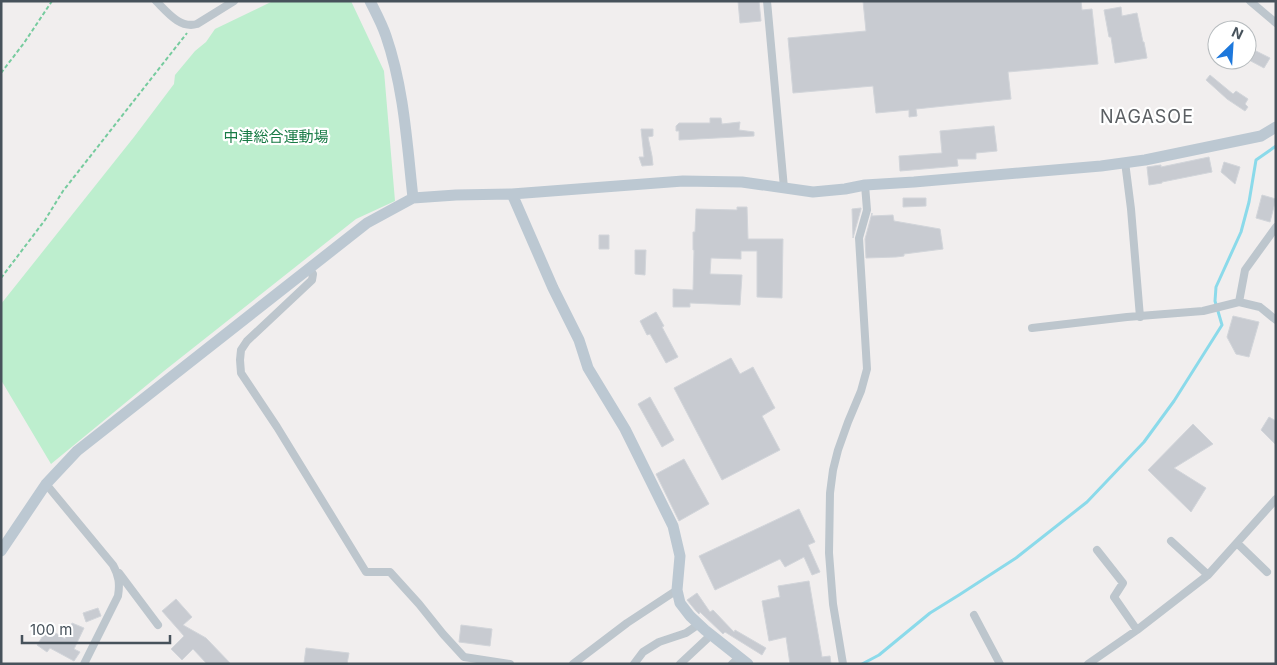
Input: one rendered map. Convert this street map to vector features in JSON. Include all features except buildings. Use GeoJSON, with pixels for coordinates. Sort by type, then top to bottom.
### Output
{"type":"FeatureCollection","features":[{"type":"Feature","properties":{"kind":"street"},"geometry":{"type":"LineString","coordinates":[[156,1],[179,22],[191,25],[197,24],[234,1]]}},
{"type":"Feature","properties":{"kind":"street"},"geometry":{"type":"LineString","coordinates":[[370,1],[386,35],[398,82],[413,198]]}},
{"type":"Feature","properties":{"kind":"street"},"geometry":{"type":"LineString","coordinates":[[767,1],[784,188]]}},
{"type":"Feature","properties":{"kind":"street"},"geometry":{"type":"LineString","coordinates":[[1250,1],[1276,23]]}},
{"type":"Feature","properties":{"kind":"street"},"geometry":{"type":"LineString","coordinates":[[2,551],[46,484],[77,451],[367,223],[413,198],[512,194],[683,181],[742,182],[813,192],[865,185],[1100,166],[1145,160],[1262,136],[1276,127]]}},
{"type":"Feature","properties":{"kind":"street"},"geometry":{"type":"LineString","coordinates":[[1125,162],[1140,317]]}},
{"type":"Feature","properties":{"kind":"street"},"geometry":{"type":"LineString","coordinates":[[843,664],[833,604],[829,554],[830,494],[838,450],[861,392],[867,369],[859,238],[867,210],[865,185]]}},
{"type":"Feature","properties":{"kind":"street"},"geometry":{"type":"LineString","coordinates":[[512,194],[553,288],[579,340],[588,368],[625,429],[673,526],[680,556],[677,590],[680,602],[690,616],[740,661]]}},
{"type":"Feature","properties":{"kind":"street"},"geometry":{"type":"LineString","coordinates":[[1239,302],[1245,270],[1276,227]]}},
{"type":"Feature","properties":{"kind":"street"},"geometry":{"type":"LineString","coordinates":[[309,268],[313,274],[312,280],[247,341],[241,350],[242,373],[366,572],[390,572],[464,657],[510,664]]}},
{"type":"Feature","properties":{"kind":"street"},"geometry":{"type":"LineString","coordinates":[[1032,328],[1127,317],[1203,311],[1239,302],[1260,307],[1276,320]]}},
{"type":"Feature","properties":{"kind":"street"},"geometry":{"type":"LineString","coordinates":[[46,484],[113,565],[158,625]]}},
{"type":"Feature","properties":{"kind":"street"},"geometry":{"type":"LineString","coordinates":[[1088,664],[1137,630],[1208,575],[1276,500]]}},
{"type":"Feature","properties":{"kind":"street"},"geometry":{"type":"LineString","coordinates":[[1171,541],[1208,575]]}},
{"type":"Feature","properties":{"kind":"street"},"geometry":{"type":"LineString","coordinates":[[1237,543],[1267,572]]}},
{"type":"Feature","properties":{"kind":"street"},"geometry":{"type":"LineString","coordinates":[[1097,550],[1123,583],[1114,597],[1137,630]]}},
{"type":"Feature","properties":{"kind":"street"},"geometry":{"type":"LineString","coordinates":[[84,664],[118,596],[118,575],[113,565]]}},
{"type":"Feature","properties":{"kind":"street"},"geometry":{"type":"LineString","coordinates":[[573,664],[677,590]]}},
{"type":"Feature","properties":{"kind":"street"},"geometry":{"type":"LineString","coordinates":[[974,615],[1000,664]]}},
{"type":"Feature","properties":{"kind":"street"},"geometry":{"type":"LineString","coordinates":[[634,664],[643,652],[659,642],[686,633],[699,624]]}},
{"type":"Feature","properties":{"kind":"street"},"geometry":{"type":"LineString","coordinates":[[680,664],[711,635]]}},
{"type":"Feature","properties":{"kind":"path"},"geometry":{"type":"LineString","coordinates":[[1,73],[52,1]]}},
{"type":"Feature","properties":{"kind":"path"},"geometry":{"type":"LineString","coordinates":[[1,278],[45,220],[63,191],[185,36],[191,25]]}},
{"type":"Feature","properties":{"kind":"green space","name":"中津総合運動場"},"geometry":{"type":"Polygon","coordinates":[[[273,1],[351,1],[384,71],[395,201],[356,219],[164,371],[51,464],[1,380],[1,304],[134,137],[174,84],[175,75],[195,51],[206,42],[215,29],[273,1]]]}},
{"type":"Feature","properties":{"kind":"waterway"},"geometry":{"type":"LineString","coordinates":[[862,664],[879,655],[930,613],[1016,558],[1087,502],[1144,442],[1174,401],[1222,325],[1215,301],[1216,287],[1241,232],[1249,202],[1256,160],[1276,146]]}},
{"type":"Feature","properties":{"kind":"district","name":"NAGASOE"},"geometry":{"type":"Point","coordinates":[1147,117]}}]}
